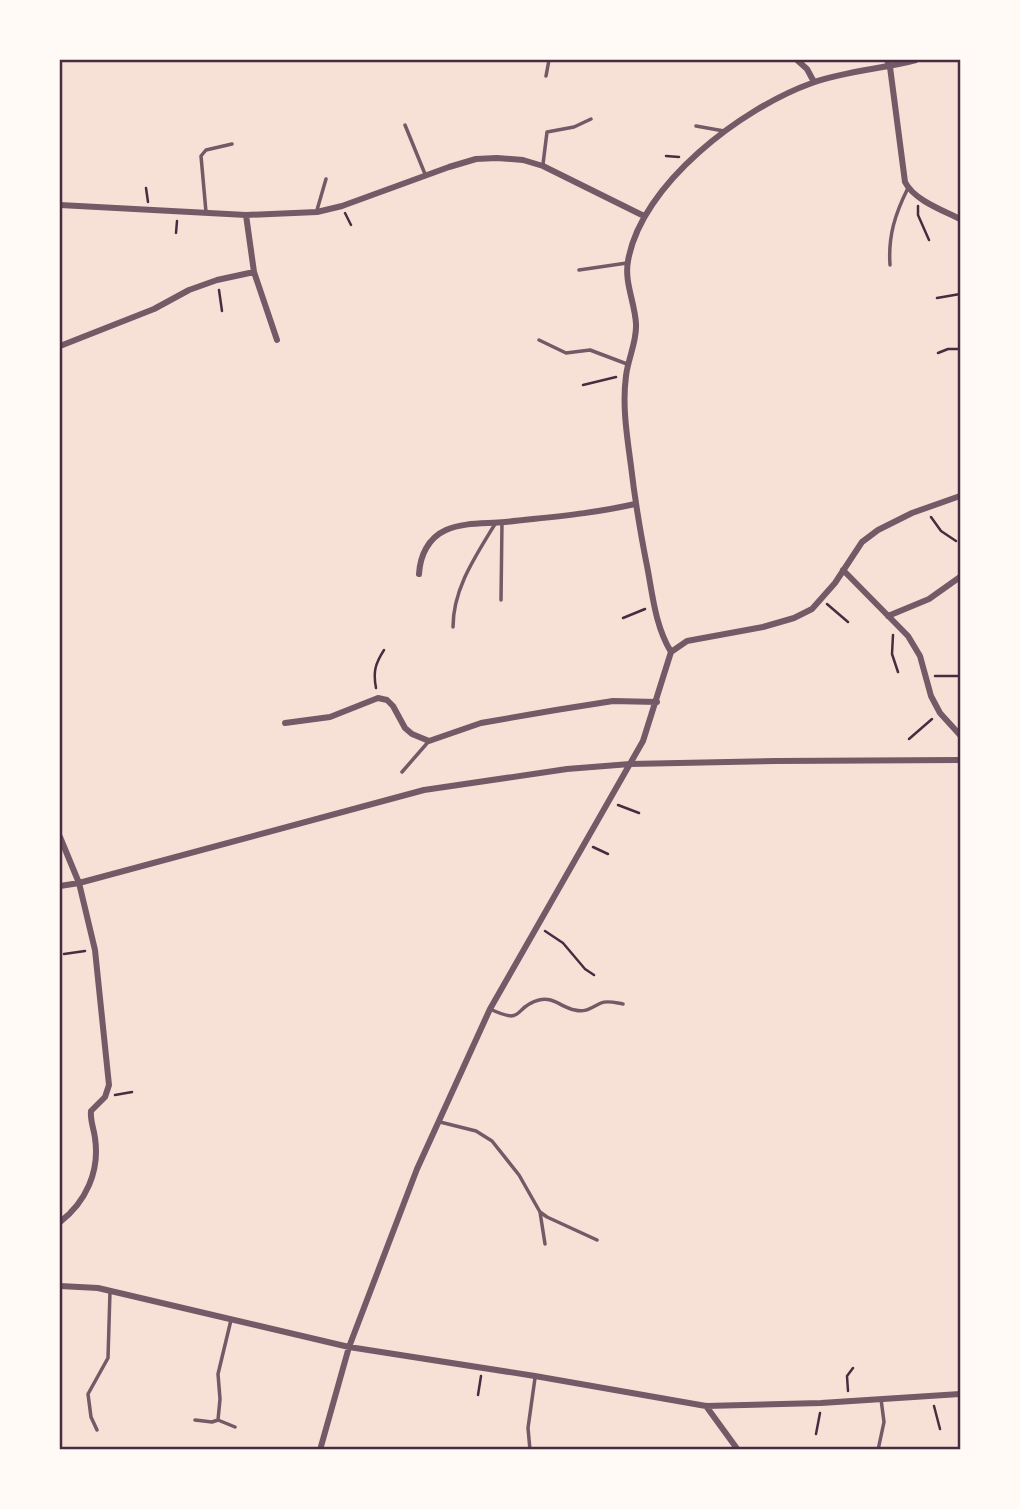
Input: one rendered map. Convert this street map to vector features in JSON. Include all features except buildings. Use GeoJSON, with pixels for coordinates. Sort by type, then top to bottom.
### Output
{"type":"FeatureCollection","features":[{"type":"Feature","properties":{"kind":"street"},"geometry":{"type":"LineString","coordinates":[[797,60],[807,69],[814,82]]}},
{"type":"Feature","properties":{"kind":"street"},"geometry":{"type":"LineString","coordinates":[[671,652],[658,627],[635,504],[625,417],[626,374],[636,325],[627,263],[636,232],[644,216],[679,174],[724,131],[752,111],[814,82],[889,63],[916,60]]}},
{"type":"Feature","properties":{"kind":"street"},"geometry":{"type":"LineString","coordinates":[[889,63],[903,174],[908,188],[961,219]]}},
{"type":"Feature","properties":{"kind":"street"},"geometry":{"type":"LineString","coordinates":[[60,205],[246,215],[317,212],[342,206],[425,174],[476,159],[497,158],[523,160],[543,166],[644,216]]}},
{"type":"Feature","properties":{"kind":"street"},"geometry":{"type":"LineString","coordinates":[[246,215],[254,271],[277,340]]}},
{"type":"Feature","properties":{"kind":"street"},"geometry":{"type":"LineString","coordinates":[[60,346],[154,309],[189,290],[254,271]]}},
{"type":"Feature","properties":{"kind":"street"},"geometry":{"type":"LineString","coordinates":[[320,1450],[349,1347],[417,1169],[490,1009],[649,728],[671,652],[687,641],[763,627],[794,618],[812,609],[822,600],[862,542],[878,530],[927,507],[961,496]]}},
{"type":"Feature","properties":{"kind":"street"},"geometry":{"type":"LineString","coordinates":[[419,575],[424,551],[434,538],[446,530],[461,526],[603,512],[635,504]]}},
{"type":"Feature","properties":{"kind":"street"},"geometry":{"type":"LineString","coordinates":[[843,570],[908,636],[919,656],[931,696],[940,713],[961,735]]}},
{"type":"Feature","properties":{"kind":"street"},"geometry":{"type":"LineString","coordinates":[[888,616],[929,599],[961,577]]}},
{"type":"Feature","properties":{"kind":"street"},"geometry":{"type":"LineString","coordinates":[[285,723],[330,717],[377,698],[387,700],[393,706],[405,728],[412,734],[429,741],[481,723],[531,714],[613,701],[657,702]]}},
{"type":"Feature","properties":{"kind":"street"},"geometry":{"type":"LineString","coordinates":[[60,886],[424,790],[567,769],[630,764],[961,760]]}},
{"type":"Feature","properties":{"kind":"street"},"geometry":{"type":"LineString","coordinates":[[60,837],[79,883],[95,950],[109,1085],[105,1097],[91,1111],[97,1156],[94,1175],[86,1192],[60,1222]]}},
{"type":"Feature","properties":{"kind":"street"},"geometry":{"type":"LineString","coordinates":[[60,1286],[98,1288],[349,1347],[706,1406],[821,1403],[961,1394]]}},
{"type":"Feature","properties":{"kind":"street"},"geometry":{"type":"LineString","coordinates":[[706,1406],[738,1450]]}},
{"type":"Feature","properties":{"kind":"lane"},"geometry":{"type":"LineString","coordinates":[[546,76],[549,60]]}},
{"type":"Feature","properties":{"kind":"lane"},"geometry":{"type":"LineString","coordinates":[[543,166],[547,132],[574,127],[591,119]]}},
{"type":"Feature","properties":{"kind":"lane"},"geometry":{"type":"LineString","coordinates":[[405,125],[425,174]]}},
{"type":"Feature","properties":{"kind":"lane"},"geometry":{"type":"LineString","coordinates":[[696,126],[724,131]]}},
{"type":"Feature","properties":{"kind":"lane"},"geometry":{"type":"LineString","coordinates":[[206,212],[201,156],[206,150],[232,145]]}},
{"type":"Feature","properties":{"kind":"lane"},"geometry":{"type":"LineString","coordinates":[[317,212],[326,179]]}},
{"type":"Feature","properties":{"kind":"lane"},"geometry":{"type":"LineString","coordinates":[[890,265],[890,232],[908,188]]}},
{"type":"Feature","properties":{"kind":"lane"},"geometry":{"type":"LineString","coordinates":[[579,270],[627,263]]}},
{"type":"Feature","properties":{"kind":"lane"},"geometry":{"type":"LineString","coordinates":[[539,340],[566,353],[590,350],[629,365]]}},
{"type":"Feature","properties":{"kind":"lane"},"geometry":{"type":"LineString","coordinates":[[499,523],[501,600]]}},
{"type":"Feature","properties":{"kind":"lane"},"geometry":{"type":"LineString","coordinates":[[453,627],[453,608],[461,584],[499,523]]}},
{"type":"Feature","properties":{"kind":"lane"},"geometry":{"type":"LineString","coordinates":[[402,772],[429,741]]}},
{"type":"Feature","properties":{"kind":"lane"},"geometry":{"type":"LineString","coordinates":[[490,1009],[513,1017],[539,1000],[549,999],[575,1010],[585,1011],[609,1002],[623,1004]]}},
{"type":"Feature","properties":{"kind":"lane"},"geometry":{"type":"LineString","coordinates":[[438,1122],[477,1131],[492,1141],[519,1175],[540,1212],[545,1244]]}},
{"type":"Feature","properties":{"kind":"lane"},"geometry":{"type":"LineString","coordinates":[[540,1212],[597,1240]]}},
{"type":"Feature","properties":{"kind":"lane"},"geometry":{"type":"LineString","coordinates":[[97,1430],[91,1417],[88,1394],[108,1358],[110,1291]]}},
{"type":"Feature","properties":{"kind":"lane"},"geometry":{"type":"LineString","coordinates":[[218,1420],[218,1374],[231,1320]]}},
{"type":"Feature","properties":{"kind":"lane"},"geometry":{"type":"LineString","coordinates":[[530,1450],[528,1427],[536,1376]]}},
{"type":"Feature","properties":{"kind":"lane"},"geometry":{"type":"LineString","coordinates":[[878,1450],[884,1422],[881,1399]]}},
{"type":"Feature","properties":{"kind":"lane"},"geometry":{"type":"LineString","coordinates":[[195,1420],[218,1420],[235,1426]]}},
{"type":"Feature","properties":{"kind":"path"},"geometry":{"type":"LineString","coordinates":[[146,188],[150,209]]}},
{"type":"Feature","properties":{"kind":"path"},"geometry":{"type":"LineString","coordinates":[[918,196],[918,215],[929,240]]}},
{"type":"Feature","properties":{"kind":"path"},"geometry":{"type":"LineString","coordinates":[[216,280],[222,311]]}},
{"type":"Feature","properties":{"kind":"path"},"geometry":{"type":"LineString","coordinates":[[937,298],[961,294]]}},
{"type":"Feature","properties":{"kind":"path"},"geometry":{"type":"LineString","coordinates":[[939,353],[948,349],[961,349]]}},
{"type":"Feature","properties":{"kind":"path"},"geometry":{"type":"LineString","coordinates":[[583,385],[626,374]]}},
{"type":"Feature","properties":{"kind":"path"},"geometry":{"type":"LineString","coordinates":[[927,507],[934,522],[956,541]]}},
{"type":"Feature","properties":{"kind":"path"},"geometry":{"type":"LineString","coordinates":[[822,600],[848,622]]}},
{"type":"Feature","properties":{"kind":"path"},"geometry":{"type":"LineString","coordinates":[[623,618],[654,606]]}},
{"type":"Feature","properties":{"kind":"path"},"geometry":{"type":"LineString","coordinates":[[897,625],[891,641],[898,672]]}},
{"type":"Feature","properties":{"kind":"path"},"geometry":{"type":"LineString","coordinates":[[377,698],[373,672],[384,650]]}},
{"type":"Feature","properties":{"kind":"path"},"geometry":{"type":"LineString","coordinates":[[925,677],[961,676]]}},
{"type":"Feature","properties":{"kind":"path"},"geometry":{"type":"LineString","coordinates":[[909,739],[940,713]]}},
{"type":"Feature","properties":{"kind":"path"},"geometry":{"type":"LineString","coordinates":[[608,801],[639,813]]}},
{"type":"Feature","properties":{"kind":"path"},"geometry":{"type":"LineString","coordinates":[[583,843],[608,854]]}},
{"type":"Feature","properties":{"kind":"path"},"geometry":{"type":"LineString","coordinates":[[536,925],[563,943],[585,969],[594,975]]}},
{"type":"Feature","properties":{"kind":"path"},"geometry":{"type":"LineString","coordinates":[[64,954],[95,950]]}},
{"type":"Feature","properties":{"kind":"path"},"geometry":{"type":"LineString","coordinates":[[105,1097],[132,1092]]}},
{"type":"Feature","properties":{"kind":"path"},"geometry":{"type":"LineString","coordinates":[[849,1401],[847,1376],[853,1368]]}},
{"type":"Feature","properties":{"kind":"path"},"geometry":{"type":"LineString","coordinates":[[478,1395],[483,1369]]}},
{"type":"Feature","properties":{"kind":"path"},"geometry":{"type":"LineString","coordinates":[[932,1396],[940,1429]]}},
{"type":"Feature","properties":{"kind":"path"},"geometry":{"type":"LineString","coordinates":[[816,1434],[821,1403]]}}]}
